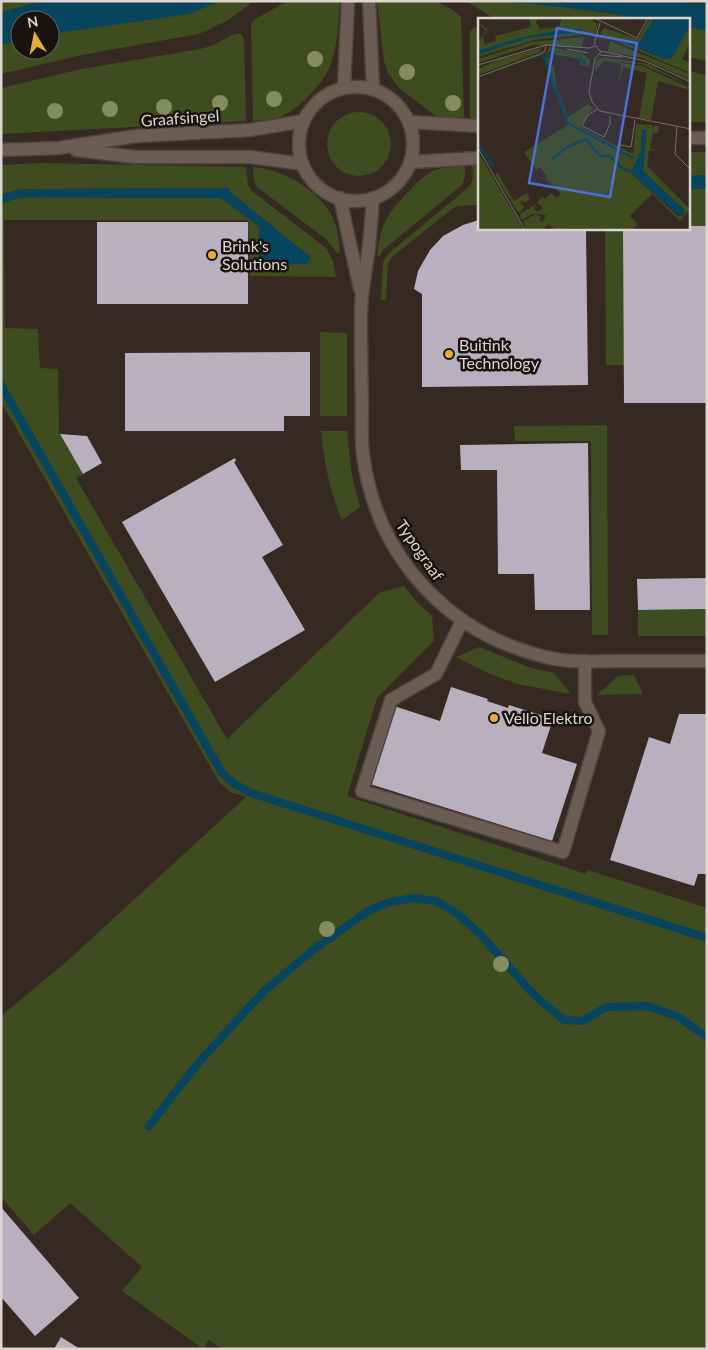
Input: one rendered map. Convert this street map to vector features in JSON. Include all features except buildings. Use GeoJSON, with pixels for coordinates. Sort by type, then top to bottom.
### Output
{"type":"FeatureCollection","features":[{"type":"Feature","properties":{"kind":"street"},"geometry":{"type":"LineString","coordinates":[[344,88],[348,1]]}},
{"type":"Feature","properties":{"kind":"street"},"geometry":{"type":"LineString","coordinates":[[369,1],[373,89]]}},
{"type":"Feature","properties":{"kind":"street"},"geometry":{"type":"LineString","coordinates":[[344,88],[373,89],[388,96],[400,108],[409,122],[413,135],[413,149],[410,162],[396,184],[385,193],[373,198],[357,200],[340,198],[328,193],[317,185],[303,164],[299,142],[304,121],[314,106],[328,95],[344,88]]}},
{"type":"Feature","properties":{"kind":"street","name":"Graafsingel"},"geometry":{"type":"LineString","coordinates":[[1,150],[58,148],[137,136],[250,130],[304,121]]}},
{"type":"Feature","properties":{"kind":"street"},"geometry":{"type":"LineString","coordinates":[[409,122],[478,126]]}},
{"type":"Feature","properties":{"kind":"street"},"geometry":{"type":"LineString","coordinates":[[690,138],[707,138]]}},
{"type":"Feature","properties":{"kind":"street","name":"Graafsingel"},"geometry":{"type":"LineString","coordinates":[[58,148],[135,157],[250,157],[303,164]]}},
{"type":"Feature","properties":{"kind":"street"},"geometry":{"type":"LineString","coordinates":[[410,162],[478,158]]}},
{"type":"Feature","properties":{"kind":"street","name":"Typograaf"},"geometry":{"type":"LineString","coordinates":[[340,198],[362,294]]}},
{"type":"Feature","properties":{"kind":"street","name":"Typograaf"},"geometry":{"type":"LineString","coordinates":[[373,198],[370,247],[362,294],[363,454],[368,482],[379,516],[394,546],[412,572],[434,599],[462,621],[493,638],[521,650],[556,659],[585,662],[707,660]]}},
{"type":"Feature","properties":{"kind":"street"},"geometry":{"type":"LineString","coordinates":[[462,621],[436,674],[391,700],[362,790],[563,852],[599,731],[585,702],[585,662]]}},
{"type":"Feature","properties":{"kind":"green space"},"geometry":{"type":"Polygon","coordinates":[[[1,1],[254,1],[228,20],[199,34],[87,54],[1,74],[1,1]]]}},
{"type":"Feature","properties":{"kind":"green space"},"geometry":{"type":"Polygon","coordinates":[[[288,1],[340,1],[333,58],[327,73],[302,103],[287,114],[277,118],[253,121],[251,25],[255,19],[288,1]]]}},
{"type":"Feature","properties":{"kind":"green space"},"geometry":{"type":"Polygon","coordinates":[[[377,1],[435,1],[453,10],[461,17],[464,120],[436,116],[400,89],[388,73],[384,61],[377,1]]]}},
{"type":"Feature","properties":{"kind":"green space"},"geometry":{"type":"Polygon","coordinates":[[[466,1],[554,6],[636,18],[493,18],[466,1]]]}},
{"type":"Feature","properties":{"kind":"green space"},"geometry":{"type":"Polygon","coordinates":[[[474,27],[478,28],[478,119],[470,119],[470,31],[474,27]]]}},
{"type":"Feature","properties":{"kind":"green space"},"geometry":{"type":"Polygon","coordinates":[[[690,27],[707,30],[707,61],[690,57],[690,27]]]}},
{"type":"Feature","properties":{"kind":"green space"},"geometry":{"type":"Polygon","coordinates":[[[235,34],[241,34],[244,39],[246,121],[1,134],[1,88],[81,69],[200,49],[211,46],[235,34]]]}},
{"type":"Feature","properties":{"kind":"green space"},"geometry":{"type":"Polygon","coordinates":[[[690,71],[707,75],[707,122],[690,122],[690,71]]]}},
{"type":"Feature","properties":{"kind":"green space"},"geometry":{"type":"Polygon","coordinates":[[[359,112],[371,114],[382,121],[389,132],[391,144],[389,156],[382,167],[371,174],[359,176],[347,174],[336,167],[329,156],[327,144],[329,132],[336,121],[347,114],[359,112]]]}},
{"type":"Feature","properties":{"kind":"green space"},"geometry":{"type":"Polygon","coordinates":[[[690,152],[707,152],[707,175],[690,176],[690,152]]]}},
{"type":"Feature","properties":{"kind":"green space"},"geometry":{"type":"Polygon","coordinates":[[[40,163],[246,167],[248,185],[252,191],[326,248],[333,261],[336,277],[250,276],[248,220],[4,220],[5,328],[38,329],[40,368],[58,369],[59,433],[83,474],[76,478],[227,739],[379,593],[404,586],[432,616],[434,641],[377,698],[347,796],[586,874],[588,870],[707,908],[707,1349],[222,1349],[209,1340],[203,1349],[122,1291],[142,1267],[70,1203],[34,1235],[1,1197],[1,1016],[66,962],[246,797],[230,792],[219,782],[1,402],[1,204],[14,199],[28,197],[221,198],[259,226],[259,258],[310,260],[309,256],[230,192],[221,188],[32,189],[17,190],[1,195],[1,165],[40,163]]]}},
{"type":"Feature","properties":{"kind":"green space"},"geometry":{"type":"Polygon","coordinates":[[[472,165],[478,165],[478,205],[456,206],[393,256],[388,263],[386,300],[381,300],[383,262],[389,253],[470,186],[473,177],[472,165]]]}},
{"type":"Feature","properties":{"kind":"green space"},"geometry":{"type":"Polygon","coordinates":[[[465,166],[465,176],[462,185],[383,250],[380,256],[377,256],[383,226],[391,212],[411,189],[423,178],[438,169],[465,166]]]}},
{"type":"Feature","properties":{"kind":"green space"},"geometry":{"type":"Polygon","coordinates":[[[253,167],[276,172],[288,177],[319,199],[335,222],[340,253],[337,253],[326,239],[257,187],[254,182],[253,167]]]}},
{"type":"Feature","properties":{"kind":"green space"},"geometry":{"type":"Polygon","coordinates":[[[707,188],[707,226],[690,226],[690,189],[707,188]]]}},
{"type":"Feature","properties":{"kind":"green space"},"geometry":{"type":"Polygon","coordinates":[[[605,230],[623,230],[624,365],[606,365],[605,230]]]}},
{"type":"Feature","properties":{"kind":"green space"},"geometry":{"type":"Polygon","coordinates":[[[320,332],[347,333],[347,416],[320,416],[320,332]]]}},
{"type":"Feature","properties":{"kind":"green space"},"geometry":{"type":"Polygon","coordinates":[[[607,425],[608,635],[592,635],[591,441],[515,441],[514,426],[607,425]]]}},
{"type":"Feature","properties":{"kind":"green space"},"geometry":{"type":"Polygon","coordinates":[[[321,431],[347,431],[352,476],[360,507],[342,520],[328,477],[321,431]]]}},
{"type":"Feature","properties":{"kind":"green space"},"geometry":{"type":"Polygon","coordinates":[[[707,609],[707,636],[638,636],[638,610],[707,609]]]}},
{"type":"Feature","properties":{"kind":"green space"},"geometry":{"type":"Polygon","coordinates":[[[479,647],[531,668],[554,673],[571,694],[517,684],[488,673],[456,657],[479,647]]]}},
{"type":"Feature","properties":{"kind":"green space"},"geometry":{"type":"Polygon","coordinates":[[[634,675],[643,694],[597,695],[618,676],[634,675]]]}},
{"type":"Feature","properties":{"kind":"water"},"geometry":{"type":"Polygon","coordinates":[[[43,1],[221,1],[189,14],[60,33],[60,10],[10,10],[10,43],[1,45],[1,12],[43,1]]]}},
{"type":"Feature","properties":{"kind":"water"},"geometry":{"type":"Polygon","coordinates":[[[508,1],[673,1],[689,4],[707,3],[707,30],[690,27],[690,18],[637,18],[606,12],[508,1]]]}},
{"type":"Feature","properties":{"kind":"water"},"geometry":{"type":"Polygon","coordinates":[[[707,175],[707,188],[690,189],[690,176],[707,175]]]}},
{"type":"Feature","properties":{"kind":"water"},"geometry":{"type":"Polygon","coordinates":[[[229,188],[230,192],[309,256],[310,260],[307,264],[265,265],[259,258],[259,226],[221,198],[28,197],[14,199],[1,204],[1,195],[17,190],[229,188]]]}},
{"type":"Feature","properties":{"kind":"waterway"},"geometry":{"type":"LineString","coordinates":[[1,385],[222,773],[235,784],[251,793],[707,938]]}},
{"type":"Feature","properties":{"kind":"waterway"},"geometry":{"type":"LineString","coordinates":[[149,1126],[199,1062],[263,992],[314,949],[371,909],[390,902],[414,898],[437,901],[459,915],[480,934],[534,995],[564,1020],[583,1021],[606,1007],[647,1006],[677,1016],[707,1037]]}},
{"type":"Feature","properties":{"kind":"place","name":"Brink's Solutions"},"geometry":{"type":"Point","coordinates":[212,255]}},
{"type":"Feature","properties":{"kind":"place","name":"Buitink Technology"},"geometry":{"type":"Point","coordinates":[449,354]}},
{"type":"Feature","properties":{"kind":"place","name":"Vello Elektro"},"geometry":{"type":"Point","coordinates":[494,718]}}]}
